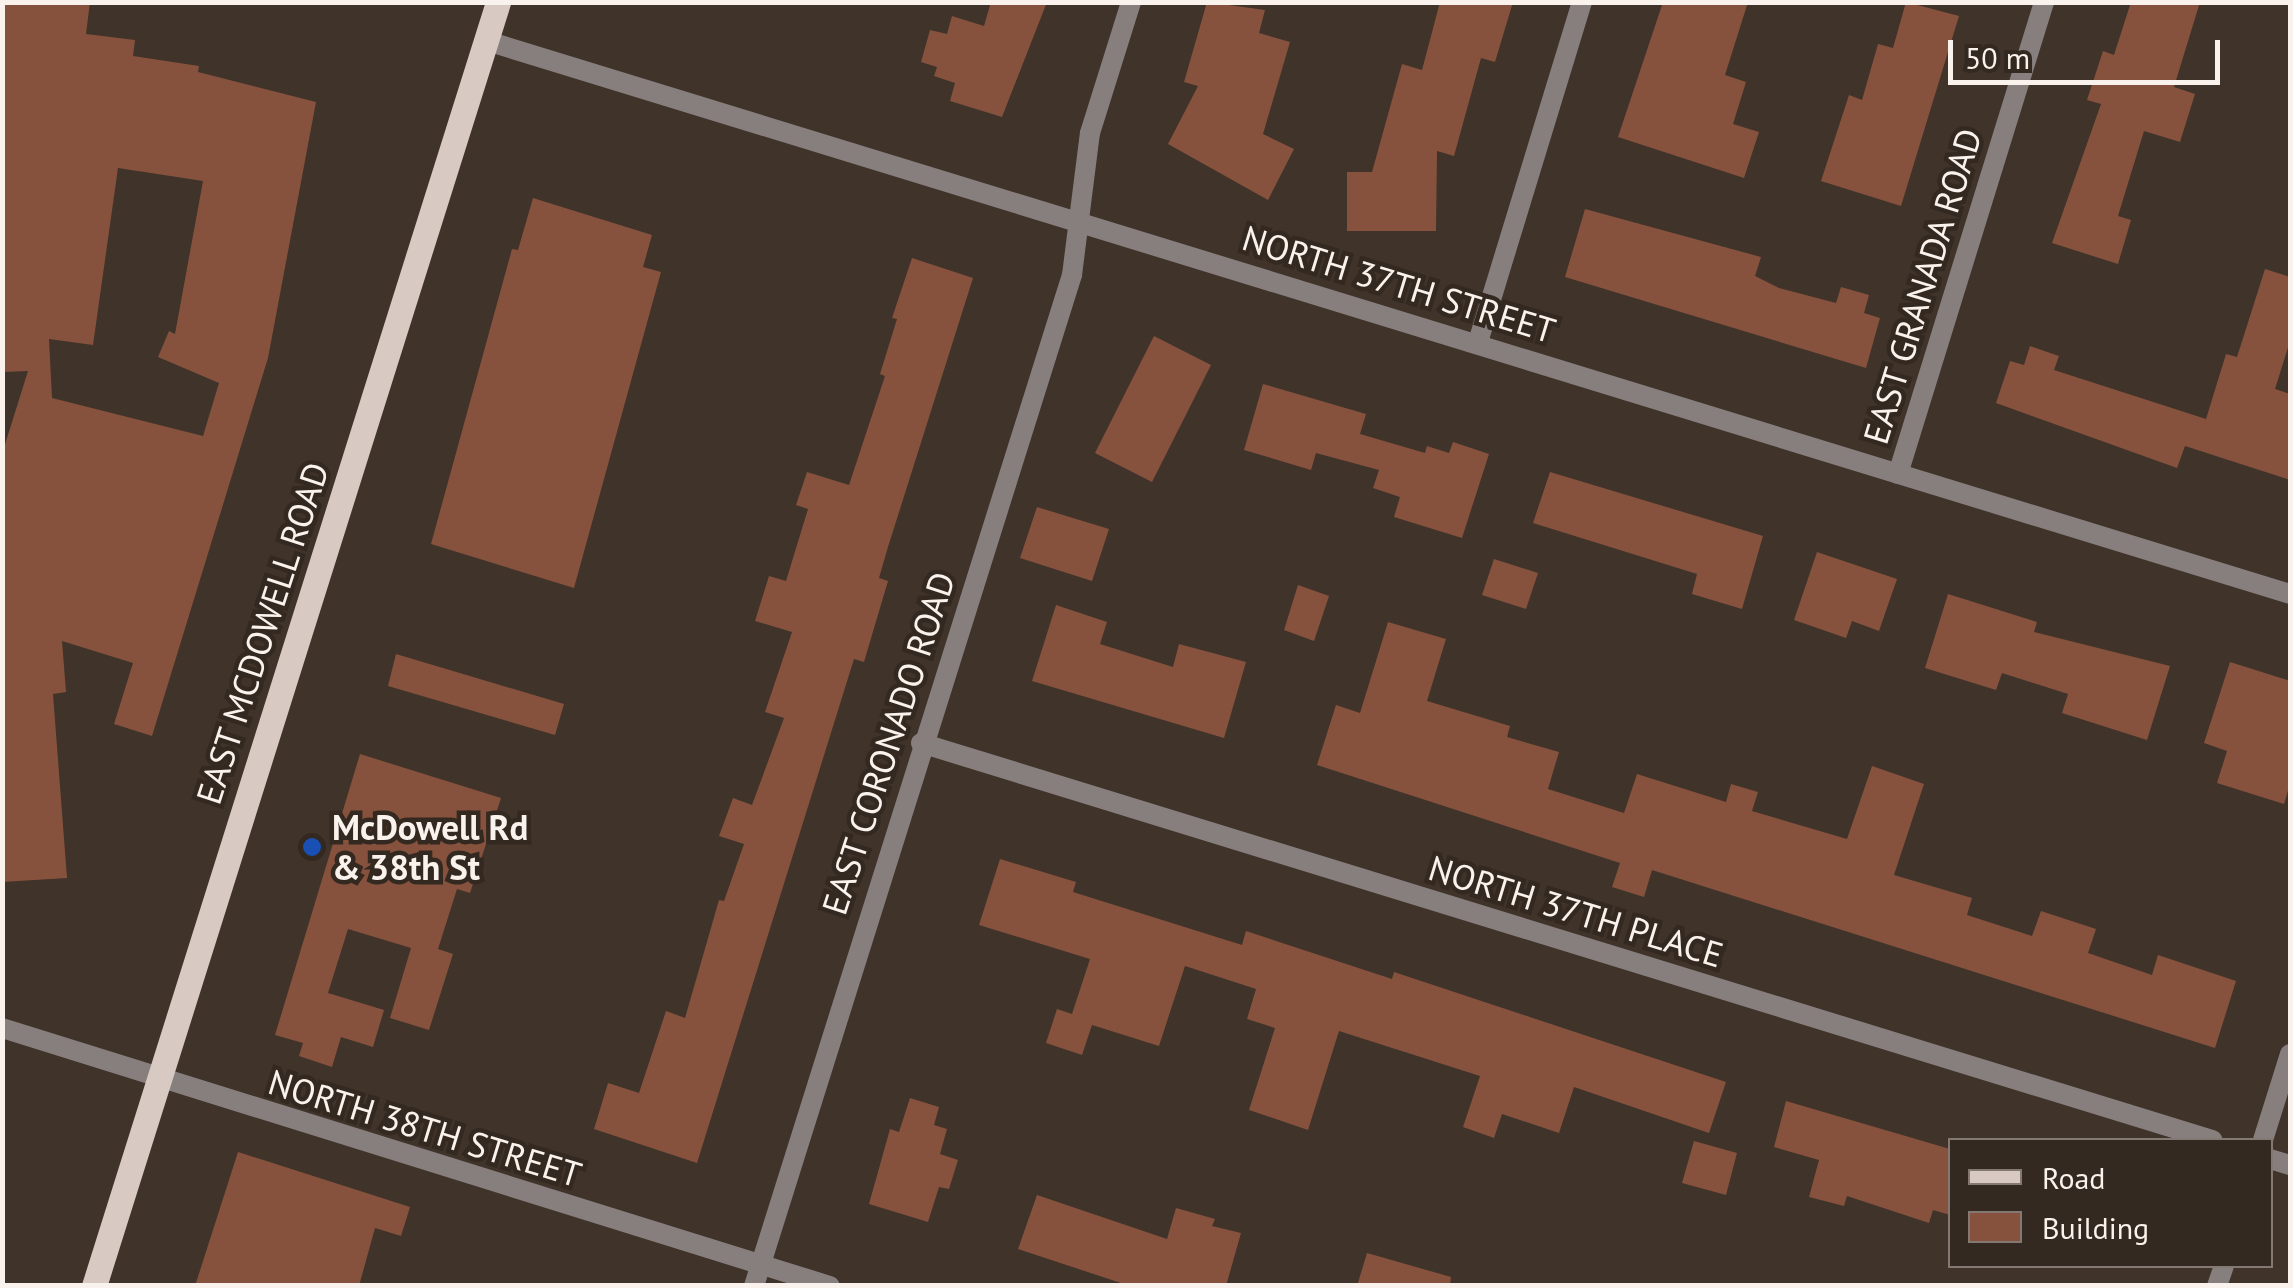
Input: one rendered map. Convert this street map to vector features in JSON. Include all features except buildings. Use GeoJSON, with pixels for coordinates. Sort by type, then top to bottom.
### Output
{"type":"FeatureCollection","features":[{"type":"Feature","properties":{"kind":"main road","name":"EAST MCDOWELL ROAD"},"geometry":{"type":"LineString","coordinates":[[94,1286],[498,2]]}},
{"type":"Feature","properties":{"kind":"street","name":"EAST CORONADO ROAD"},"geometry":{"type":"LineString","coordinates":[[754,1286],[921,743],[1072,275],[1090,133],[1131,2]]}},
{"type":"Feature","properties":{"kind":"street"},"geometry":{"type":"LineString","coordinates":[[1478,342],[1582,2]]}},
{"type":"Feature","properties":{"kind":"street","name":"EAST GRANADA ROAD"},"geometry":{"type":"LineString","coordinates":[[1898,474],[2044,2]]}},
{"type":"Feature","properties":{"kind":"street","name":"NORTH 37TH STREET"},"geometry":{"type":"LineString","coordinates":[[486,41],[2290,594]]}},
{"type":"Feature","properties":{"kind":"street","name":"NORTH 37TH PLACE"},"geometry":{"type":"LineString","coordinates":[[921,743],[2205,1138]]}},
{"type":"Feature","properties":{"kind":"street","name":"NORTH 38TH STREET"},"geometry":{"type":"LineString","coordinates":[[2,1028],[830,1286]]}},
{"type":"Feature","properties":{"kind":"street"},"geometry":{"type":"LineString","coordinates":[[2264,1138],[2290,1054]]}},
{"type":"Feature","properties":{"kind":"place","name":"McDowell Rd & 38th St"},"geometry":{"type":"Point","coordinates":[312,847]}}]}
